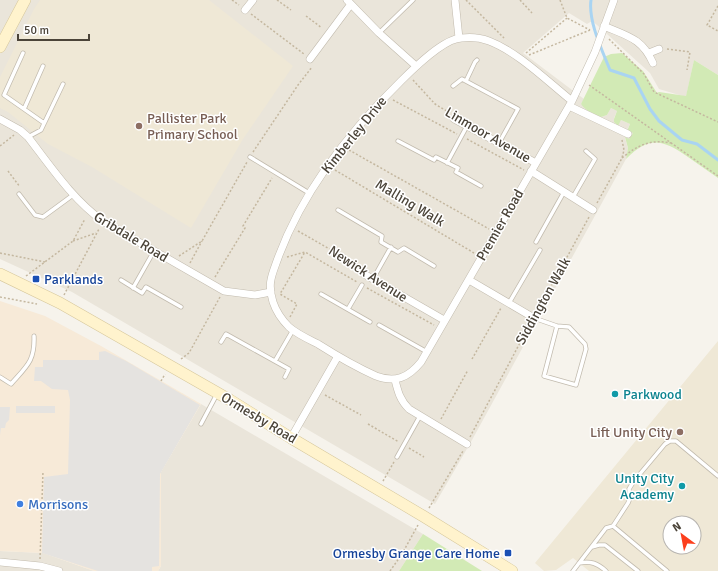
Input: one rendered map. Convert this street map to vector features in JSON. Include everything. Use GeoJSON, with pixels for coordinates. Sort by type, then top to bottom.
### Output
{"type":"FeatureCollection","features":[{"type":"Feature","properties":{"kind":"street"},"geometry":{"type":"LineString","coordinates":[[0,47],[24,0]]}},
{"type":"Feature","properties":{"kind":"street"},"geometry":{"type":"LineString","coordinates":[[245,10],[253,0]]}},
{"type":"Feature","properties":{"kind":"street"},"geometry":{"type":"LineString","coordinates":[[455,0],[459,38]]}},
{"type":"Feature","properties":{"kind":"street","name":"Premier Road"},"geometry":{"type":"LineString","coordinates":[[395,380],[406,376],[421,362],[444,320],[469,280],[582,80],[595,52],[614,0]]}},
{"type":"Feature","properties":{"kind":"street"},"geometry":{"type":"LineString","coordinates":[[310,59],[349,2],[379,33],[416,66]]}},
{"type":"Feature","properties":{"kind":"street"},"geometry":{"type":"LineString","coordinates":[[603,29],[636,39],[649,53],[653,63]]}},
{"type":"Feature","properties":{"kind":"street","name":"Kimberley Drive"},"geometry":{"type":"LineString","coordinates":[[338,356],[293,330],[287,324],[275,307],[271,292],[271,276],[291,227],[309,193],[361,123],[416,66],[430,54],[459,38],[487,40],[504,48],[520,59],[570,103]]}},
{"type":"Feature","properties":{"kind":"street"},"geometry":{"type":"LineString","coordinates":[[649,53],[659,49]]}},
{"type":"Feature","properties":{"kind":"street"},"geometry":{"type":"LineString","coordinates":[[570,103],[628,134]]}},
{"type":"Feature","properties":{"kind":"street","name":"Gribdale Road"},"geometry":{"type":"LineString","coordinates":[[0,119],[20,130],[28,137],[89,212],[104,222],[224,291],[255,295],[271,292]]}},
{"type":"Feature","properties":{"kind":"street","name":"Linmoor Avenue"},"geometry":{"type":"LineString","coordinates":[[454,119],[536,163]]}},
{"type":"Feature","properties":{"kind":"street"},"geometry":{"type":"LineString","coordinates":[[531,172],[593,210]]}},
{"type":"Feature","properties":{"kind":"street","name":"Ormesby Road"},"geometry":{"type":"LineString","coordinates":[[0,274],[60,304],[217,393],[512,571]]}},
{"type":"Feature","properties":{"kind":"street","name":"Newick Avenue"},"geometry":{"type":"LineString","coordinates":[[364,274],[444,320]]}},
{"type":"Feature","properties":{"kind":"street"},"geometry":{"type":"LineString","coordinates":[[469,280],[534,318]]}},
{"type":"Feature","properties":{"kind":"street"},"geometry":{"type":"LineString","coordinates":[[291,438],[338,356],[376,376],[384,379],[395,380],[398,395],[409,409],[467,444]]}},
{"type":"Feature","properties":{"kind":"street"},"geometry":{"type":"LineString","coordinates":[[0,562],[40,566],[59,571]]}},
{"type":"Feature","properties":{"kind":"lane"},"geometry":{"type":"LineString","coordinates":[[379,33],[413,0]]}},
{"type":"Feature","properties":{"kind":"lane"},"geometry":{"type":"LineString","coordinates":[[23,53],[4,95],[44,123]]}},
{"type":"Feature","properties":{"kind":"lane"},"geometry":{"type":"LineString","coordinates":[[466,81],[477,60]]}},
{"type":"Feature","properties":{"kind":"lane"},"geometry":{"type":"LineString","coordinates":[[24,109],[43,66]]}},
{"type":"Feature","properties":{"kind":"lane"},"geometry":{"type":"LineString","coordinates":[[453,86],[462,79],[518,109],[499,143]]}},
{"type":"Feature","properties":{"kind":"lane"},"geometry":{"type":"LineString","coordinates":[[28,137],[41,130],[63,84]]}},
{"type":"Feature","properties":{"kind":"lane"},"geometry":{"type":"LineString","coordinates":[[447,163],[467,126]]}},
{"type":"Feature","properties":{"kind":"lane"},"geometry":{"type":"LineString","coordinates":[[398,141],[434,160],[436,157],[458,168],[456,172],[481,186]]}},
{"type":"Feature","properties":{"kind":"lane"},"geometry":{"type":"LineString","coordinates":[[573,197],[594,159],[586,151]]}},
{"type":"Feature","properties":{"kind":"lane"},"geometry":{"type":"LineString","coordinates":[[250,157],[309,193]]}},
{"type":"Feature","properties":{"kind":"lane"},"geometry":{"type":"LineString","coordinates":[[536,242],[564,192]]}},
{"type":"Feature","properties":{"kind":"lane"},"geometry":{"type":"LineString","coordinates":[[18,194],[35,215],[43,217],[74,195]]}},
{"type":"Feature","properties":{"kind":"lane"},"geometry":{"type":"LineString","coordinates":[[338,210],[382,236],[381,242],[398,252],[404,248],[434,266]]}},
{"type":"Feature","properties":{"kind":"lane"},"geometry":{"type":"LineString","coordinates":[[372,279],[391,247]]}},
{"type":"Feature","properties":{"kind":"lane"},"geometry":{"type":"LineString","coordinates":[[507,302],[540,250]]}},
{"type":"Feature","properties":{"kind":"lane"},"geometry":{"type":"LineString","coordinates":[[133,288],[154,251]]}},
{"type":"Feature","properties":{"kind":"lane"},"geometry":{"type":"LineString","coordinates":[[120,280],[142,293],[146,287],[181,306]]}},
{"type":"Feature","properties":{"kind":"lane"},"geometry":{"type":"LineString","coordinates":[[348,309],[362,285]]}},
{"type":"Feature","properties":{"kind":"lane"},"geometry":{"type":"LineString","coordinates":[[321,294],[370,322]]}},
{"type":"Feature","properties":{"kind":"lane"},"geometry":{"type":"LineString","coordinates":[[534,318],[557,326],[569,327],[585,344],[586,349],[576,385],[544,376],[557,326]]}},
{"type":"Feature","properties":{"kind":"lane"},"geometry":{"type":"LineString","coordinates":[[379,325],[426,352]]}},
{"type":"Feature","properties":{"kind":"lane"},"geometry":{"type":"LineString","coordinates":[[275,361],[293,330]]}},
{"type":"Feature","properties":{"kind":"lane"},"geometry":{"type":"LineString","coordinates":[[221,342],[226,334],[289,369],[285,377]]}},
{"type":"Feature","properties":{"kind":"lane"},"geometry":{"type":"LineString","coordinates":[[0,377],[11,384],[25,369],[31,361],[33,354],[34,336]]}},
{"type":"Feature","properties":{"kind":"lane"},"geometry":{"type":"LineString","coordinates":[[201,424],[217,393]]}},
{"type":"Feature","properties":{"kind":"lane"},"geometry":{"type":"LineString","coordinates":[[397,457],[420,415]]}},
{"type":"Feature","properties":{"kind":"lane"},"geometry":{"type":"LineString","coordinates":[[573,571],[606,528],[612,526],[628,503],[630,498],[629,489],[634,481],[665,444],[670,441],[676,441],[718,476]]}},
{"type":"Feature","properties":{"kind":"lane"},"geometry":{"type":"LineString","coordinates":[[612,526],[667,571]]}},
{"type":"Feature","properties":{"kind":"lane"},"geometry":{"type":"LineString","coordinates":[[592,547],[605,545],[638,571]]}},
{"type":"Feature","properties":{"kind":"lane"},"geometry":{"type":"LineString","coordinates":[[579,563],[597,563],[606,571]]}},
{"type":"Feature","properties":{"kind":"path"},"geometry":{"type":"LineString","coordinates":[[232,0],[310,59]]}},
{"type":"Feature","properties":{"kind":"path"},"geometry":{"type":"LineString","coordinates":[[277,0],[291,10]]}},
{"type":"Feature","properties":{"kind":"path"},"geometry":{"type":"LineString","coordinates":[[466,0],[508,42]]}},
{"type":"Feature","properties":{"kind":"path"},"geometry":{"type":"LineString","coordinates":[[520,0],[532,13]]}},
{"type":"Feature","properties":{"kind":"path"},"geometry":{"type":"LineString","coordinates":[[520,59],[590,30],[567,18],[560,0]]}},
{"type":"Feature","properties":{"kind":"path"},"geometry":{"type":"LineString","coordinates":[[718,6],[707,25],[718,31]]}},
{"type":"Feature","properties":{"kind":"path"},"geometry":{"type":"LineString","coordinates":[[306,16],[328,33]]}},
{"type":"Feature","properties":{"kind":"path"},"geometry":{"type":"LineString","coordinates":[[520,59],[567,18]]}},
{"type":"Feature","properties":{"kind":"path"},"geometry":{"type":"LineString","coordinates":[[603,29],[644,74],[654,92],[718,122]]}},
{"type":"Feature","properties":{"kind":"path"},"geometry":{"type":"LineString","coordinates":[[659,49],[663,48],[690,52],[687,70]]}},
{"type":"Feature","properties":{"kind":"path","name":"Linmoor Avenue"},"geometry":{"type":"LineString","coordinates":[[408,74],[435,104],[457,116],[454,119]]}},
{"type":"Feature","properties":{"kind":"path"},"geometry":{"type":"LineString","coordinates":[[582,80],[718,176]]}},
{"type":"Feature","properties":{"kind":"path"},"geometry":{"type":"LineString","coordinates":[[0,146],[20,130]]}},
{"type":"Feature","properties":{"kind":"path"},"geometry":{"type":"LineString","coordinates":[[620,137],[623,142],[624,150],[622,158]]}},
{"type":"Feature","properties":{"kind":"path"},"geometry":{"type":"LineString","coordinates":[[622,158],[632,150],[648,143],[656,141],[672,143]]}},
{"type":"Feature","properties":{"kind":"path","name":"Malling Walk"},"geometry":{"type":"LineString","coordinates":[[343,146],[495,233]]}},
{"type":"Feature","properties":{"kind":"path","name":"Siddington Walk"},"geometry":{"type":"LineString","coordinates":[[390,571],[402,554],[423,516],[433,503],[467,444],[622,158]]}},
{"type":"Feature","properties":{"kind":"path","name":"Malling Walk"},"geometry":{"type":"LineString","coordinates":[[328,166],[482,257]]}},
{"type":"Feature","properties":{"kind":"path"},"geometry":{"type":"LineString","coordinates":[[8,171],[21,189],[18,194]]}},
{"type":"Feature","properties":{"kind":"path"},"geometry":{"type":"LineString","coordinates":[[211,283],[245,228],[243,226],[275,172]]}},
{"type":"Feature","properties":{"kind":"path"},"geometry":{"type":"LineString","coordinates":[[73,241],[89,212]]}},
{"type":"Feature","properties":{"kind":"path"},"geometry":{"type":"LineString","coordinates":[[60,304],[104,222]]}},
{"type":"Feature","properties":{"kind":"path","name":"Newick Avenue"},"geometry":{"type":"LineString","coordinates":[[291,227],[365,270],[364,274]]}},
{"type":"Feature","properties":{"kind":"path"},"geometry":{"type":"LineString","coordinates":[[18,282],[73,241],[97,233]]}},
{"type":"Feature","properties":{"kind":"path"},"geometry":{"type":"LineString","coordinates":[[186,270],[202,241]]}},
{"type":"Feature","properties":{"kind":"path"},"geometry":{"type":"LineString","coordinates":[[287,324],[298,304],[280,294],[305,252]]}},
{"type":"Feature","properties":{"kind":"path"},"geometry":{"type":"LineString","coordinates":[[0,253],[45,262]]}},
{"type":"Feature","properties":{"kind":"path"},"geometry":{"type":"LineString","coordinates":[[161,381],[170,367],[189,353],[224,291]]}},
{"type":"Feature","properties":{"kind":"path"},"geometry":{"type":"LineString","coordinates":[[472,359],[507,302]]}},
{"type":"Feature","properties":{"kind":"path"},"geometry":{"type":"LineString","coordinates":[[437,426],[468,370]]}},
{"type":"Feature","properties":{"kind":"path"},"geometry":{"type":"LineString","coordinates":[[318,391],[360,415]]}},
{"type":"Feature","properties":{"kind":"path"},"geometry":{"type":"LineString","coordinates":[[368,424],[424,456]]}},
{"type":"Feature","properties":{"kind":"path"},"geometry":{"type":"LineString","coordinates":[[378,490],[397,457]]}},
{"type":"Feature","properties":{"kind":"path"},"geometry":{"type":"LineString","coordinates":[[40,566],[43,471]]}},
{"type":"Feature","properties":{"kind":"shaded area"},"geometry":{"type":"Polygon","coordinates":[[[0,0],[718,0],[718,75],[694,60],[686,97],[659,89],[650,73],[597,25],[592,21],[587,24],[569,13],[523,53],[584,99],[581,104],[601,117],[607,115],[611,108],[617,111],[614,118],[615,124],[617,126],[621,120],[630,124],[627,130],[633,133],[630,140],[625,138],[628,148],[626,159],[472,440],[435,504],[72,292],[0,259],[0,0]]]}},
{"type":"Feature","properties":{"kind":"shaded area","name":"Pallister Park Primary School"},"geometry":{"type":"Polygon","coordinates":[[[40,0],[209,0],[293,66],[243,139],[191,228],[92,167],[48,144],[8,112],[0,108],[0,77],[40,0]]]}},
{"type":"Feature","properties":{"kind":"shaded area"},"geometry":{"type":"Polygon","coordinates":[[[0,301],[45,316],[101,346],[201,404],[161,472],[161,566],[158,571],[94,571],[43,553],[0,551],[0,301]]]}},
{"type":"Feature","properties":{"kind":"shaded area","name":"Lift Unity City"},"geometry":{"type":"Polygon","coordinates":[[[718,341],[718,571],[589,571],[573,558],[556,570],[544,571],[535,563],[718,341]]]}},
{"type":"Feature","properties":{"kind":"shaded area"},"geometry":{"type":"Polygon","coordinates":[[[105,351],[126,361],[200,405],[160,474],[159,566],[152,567],[152,571],[98,571],[42,553],[44,477],[68,474],[70,400],[68,390],[52,389],[41,381],[34,381],[35,367],[43,367],[43,360],[99,360],[99,352],[105,351]]]}},
{"type":"Feature","properties":{"kind":"shaded area"},"geometry":{"type":"Polygon","coordinates":[[[201,404],[423,534],[399,571],[158,571],[161,566],[161,472],[201,404]]]}},
{"type":"Feature","properties":{"kind":"shaded area"},"geometry":{"type":"Polygon","coordinates":[[[16,406],[55,406],[55,413],[16,413],[16,406]]]}},
{"type":"Feature","properties":{"kind":"shaded area"},"geometry":{"type":"Polygon","coordinates":[[[0,407],[10,407],[9,420],[6,423],[5,428],[1,428],[0,435],[0,407]]]}},
{"type":"Feature","properties":{"kind":"shaded area"},"geometry":{"type":"Polygon","coordinates":[[[0,551],[43,553],[94,571],[0,571],[0,551]]]}},
{"type":"Feature","properties":{"kind":"green space"},"geometry":{"type":"Polygon","coordinates":[[[622,53],[643,71],[657,93],[659,92],[686,96],[694,60],[718,75],[718,178],[671,146],[663,144],[656,143],[642,146],[626,159],[628,148],[625,137],[629,139],[633,133],[627,131],[630,124],[621,120],[618,126],[614,122],[617,111],[611,108],[607,115],[601,117],[585,109],[581,104],[604,57],[611,54],[622,53]]]}},
{"type":"Feature","properties":{"kind":"green space"},"geometry":{"type":"Polygon","coordinates":[[[423,534],[482,571],[399,571],[423,534]]]}},
{"type":"Feature","properties":{"kind":"waterway"},"geometry":{"type":"LineString","coordinates":[[591,0],[594,26],[610,70],[634,78],[650,109],[659,121],[682,140],[697,144],[718,160]]}},
{"type":"Feature","properties":{"kind":"place","name":"Pallister Park Primary School"},"geometry":{"type":"Point","coordinates":[139,126]}},
{"type":"Feature","properties":{"kind":"place","name":"Parklands"},"geometry":{"type":"Point","coordinates":[36,279]}},
{"type":"Feature","properties":{"kind":"place","name":"Parkwood"},"geometry":{"type":"Point","coordinates":[615,394]}},
{"type":"Feature","properties":{"kind":"place","name":"Lift Unity City"},"geometry":{"type":"Point","coordinates":[680,432]}},
{"type":"Feature","properties":{"kind":"place","name":"Unity City Academy"},"geometry":{"type":"Point","coordinates":[682,486]}},
{"type":"Feature","properties":{"kind":"place","name":"Morrisons"},"geometry":{"type":"Point","coordinates":[20,504]}},
{"type":"Feature","properties":{"kind":"place","name":"Ormesby Grange Care Home"},"geometry":{"type":"Point","coordinates":[508,553]}}]}
